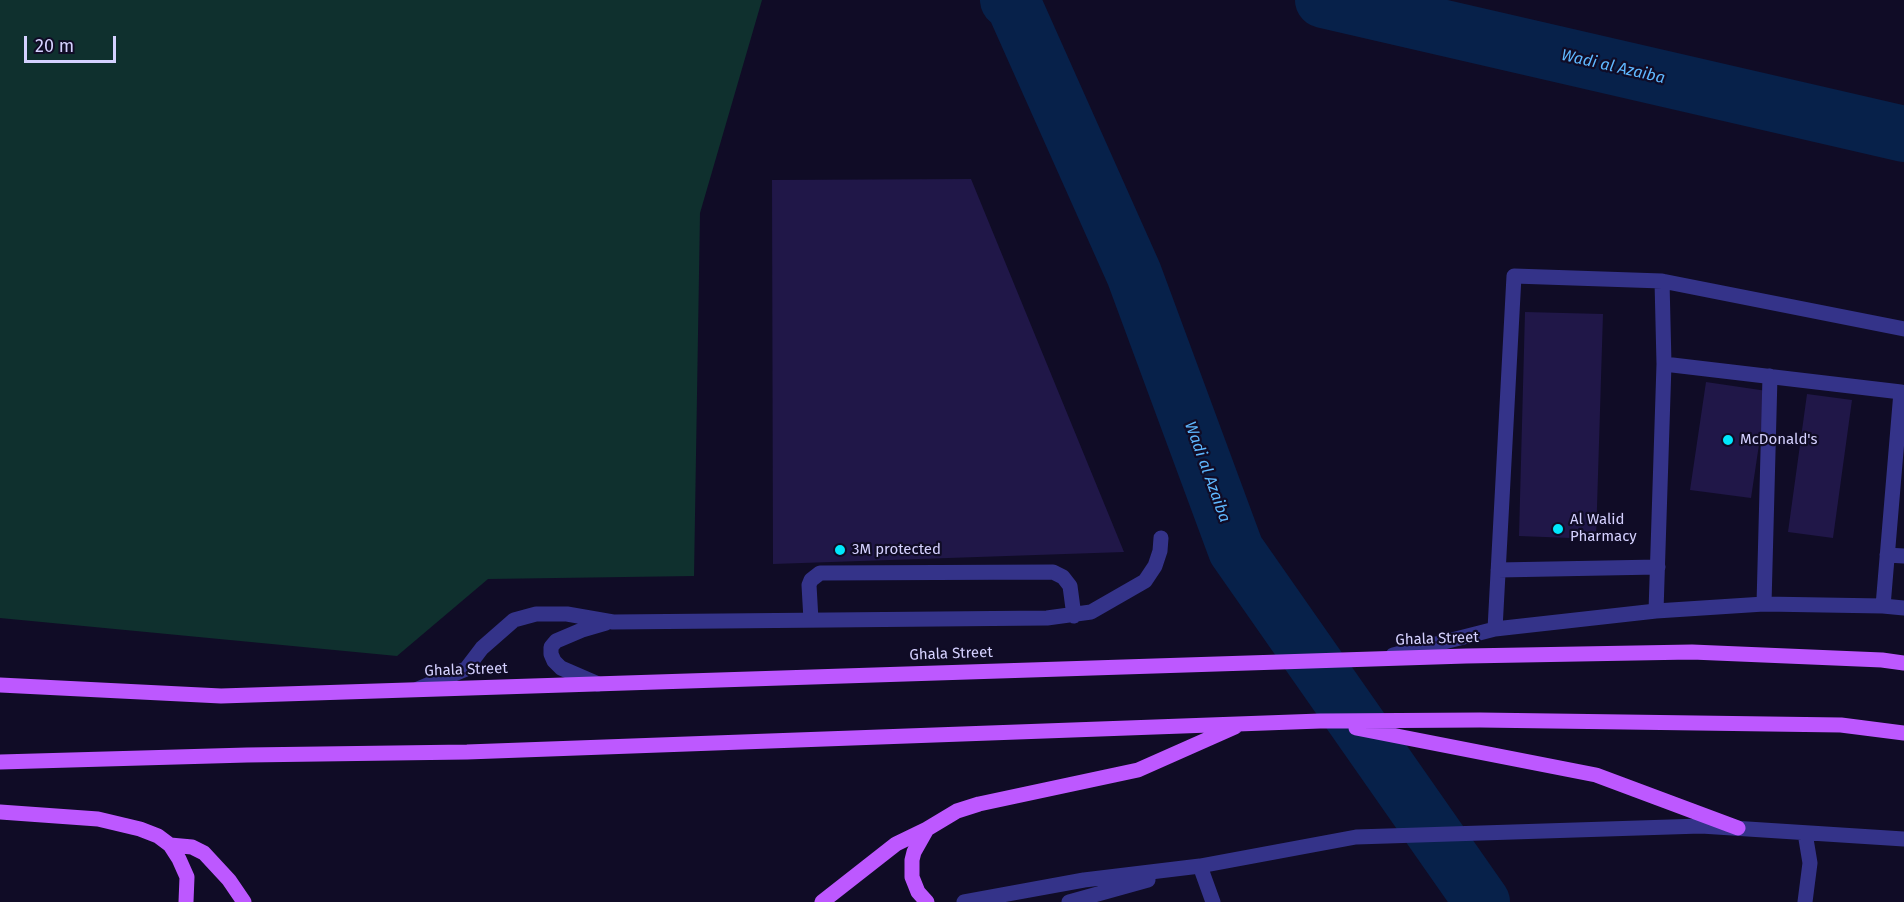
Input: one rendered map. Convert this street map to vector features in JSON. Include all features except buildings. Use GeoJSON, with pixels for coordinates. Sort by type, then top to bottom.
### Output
{"type":"FeatureCollection","features":[{"type":"Feature","properties":{"kind":"main road","name":"Ghala Street"},"geometry":{"type":"LineString","coordinates":[[0,686],[221,696],[1379,659],[1692,652],[1882,660],[1904,663]]}},
{"type":"Feature","properties":{"kind":"main road"},"geometry":{"type":"LineString","coordinates":[[0,762],[467,752],[1320,721],[1480,720],[1841,725],[1904,733]]}},
{"type":"Feature","properties":{"kind":"main road"},"geometry":{"type":"LineString","coordinates":[[1320,721],[1596,775],[1738,828]]}},
{"type":"Feature","properties":{"kind":"main road"},"geometry":{"type":"LineString","coordinates":[[822,902],[896,844],[957,811],[979,804],[1138,770],[1243,723]]}},
{"type":"Feature","properties":{"kind":"main road"},"geometry":{"type":"LineString","coordinates":[[0,812],[98,819],[158,836],[170,845],[187,877],[186,902]]}},
{"type":"Feature","properties":{"kind":"main road"},"geometry":{"type":"LineString","coordinates":[[927,829],[914,852],[911,869],[914,884],[927,902]]}},
{"type":"Feature","properties":{"kind":"main road"},"geometry":{"type":"LineString","coordinates":[[170,845],[192,848],[204,854],[229,880],[244,902]]}},
{"type":"Feature","properties":{"kind":"street"},"geometry":{"type":"LineString","coordinates":[[1495,629],[1514,276],[1662,281],[1904,329]]}},
{"type":"Feature","properties":{"kind":"street"},"geometry":{"type":"LineString","coordinates":[[1656,611],[1664,364],[1662,281]]}},
{"type":"Feature","properties":{"kind":"street"},"geometry":{"type":"LineString","coordinates":[[1664,364],[1903,392],[1900,456],[1883,606]]}},
{"type":"Feature","properties":{"kind":"street"},"geometry":{"type":"LineString","coordinates":[[1764,604],[1770,376]]}},
{"type":"Feature","properties":{"kind":"street"},"geometry":{"type":"LineString","coordinates":[[417,689],[466,669],[482,648],[514,620],[536,614],[567,614],[612,622],[1074,616],[1091,612],[1145,581],[1155,566],[1161,538]]}},
{"type":"Feature","properties":{"kind":"street"},"geometry":{"type":"LineString","coordinates":[[1887,555],[1904,556]]}},
{"type":"Feature","properties":{"kind":"street"},"geometry":{"type":"LineString","coordinates":[[1498,570],[1658,567]]}},
{"type":"Feature","properties":{"kind":"street"},"geometry":{"type":"LineString","coordinates":[[811,620],[809,585],[819,573],[1053,572],[1070,586],[1074,616]]}},
{"type":"Feature","properties":{"kind":"street"},"geometry":{"type":"LineString","coordinates":[[1379,659],[1495,629],[1656,611],[1764,604],[1904,608]]}},
{"type":"Feature","properties":{"kind":"street"},"geometry":{"type":"LineString","coordinates":[[598,684],[561,668],[550,654],[551,648],[556,641],[582,630],[612,622]]}},
{"type":"Feature","properties":{"kind":"street"},"geometry":{"type":"LineString","coordinates":[[964,902],[1084,880],[1200,866],[1356,837],[1701,826],[1904,839]]}},
{"type":"Feature","properties":{"kind":"street"},"geometry":{"type":"LineString","coordinates":[[1805,833],[1810,862],[1805,902]]}},
{"type":"Feature","properties":{"kind":"street"},"geometry":{"type":"LineString","coordinates":[[1068,902],[1200,866]]}},
{"type":"Feature","properties":{"kind":"street"},"geometry":{"type":"LineString","coordinates":[[1200,866],[1213,902]]}},
{"type":"Feature","properties":{"kind":"green space"},"geometry":{"type":"Polygon","coordinates":[[[0,0],[762,0],[700,213],[694,576],[488,579],[397,656],[0,618],[0,0]]]}},
{"type":"Feature","properties":{"kind":"waterway","name":"Wadi al Azaiba"},"geometry":{"type":"LineString","coordinates":[[1008,0],[1014,5],[1134,274],[1236,550],[1482,902]]}},
{"type":"Feature","properties":{"kind":"waterway","name":"Wadi al Azaiba"},"geometry":{"type":"LineString","coordinates":[[1323,0],[1904,134]]}},
{"type":"Feature","properties":{"kind":"place","name":"McDonald's"},"geometry":{"type":"Point","coordinates":[1728,440]}},
{"type":"Feature","properties":{"kind":"place","name":"Al Walid Pharmacy"},"geometry":{"type":"Point","coordinates":[1558,529]}},
{"type":"Feature","properties":{"kind":"place","name":"3M protected"},"geometry":{"type":"Point","coordinates":[840,550]}}]}
